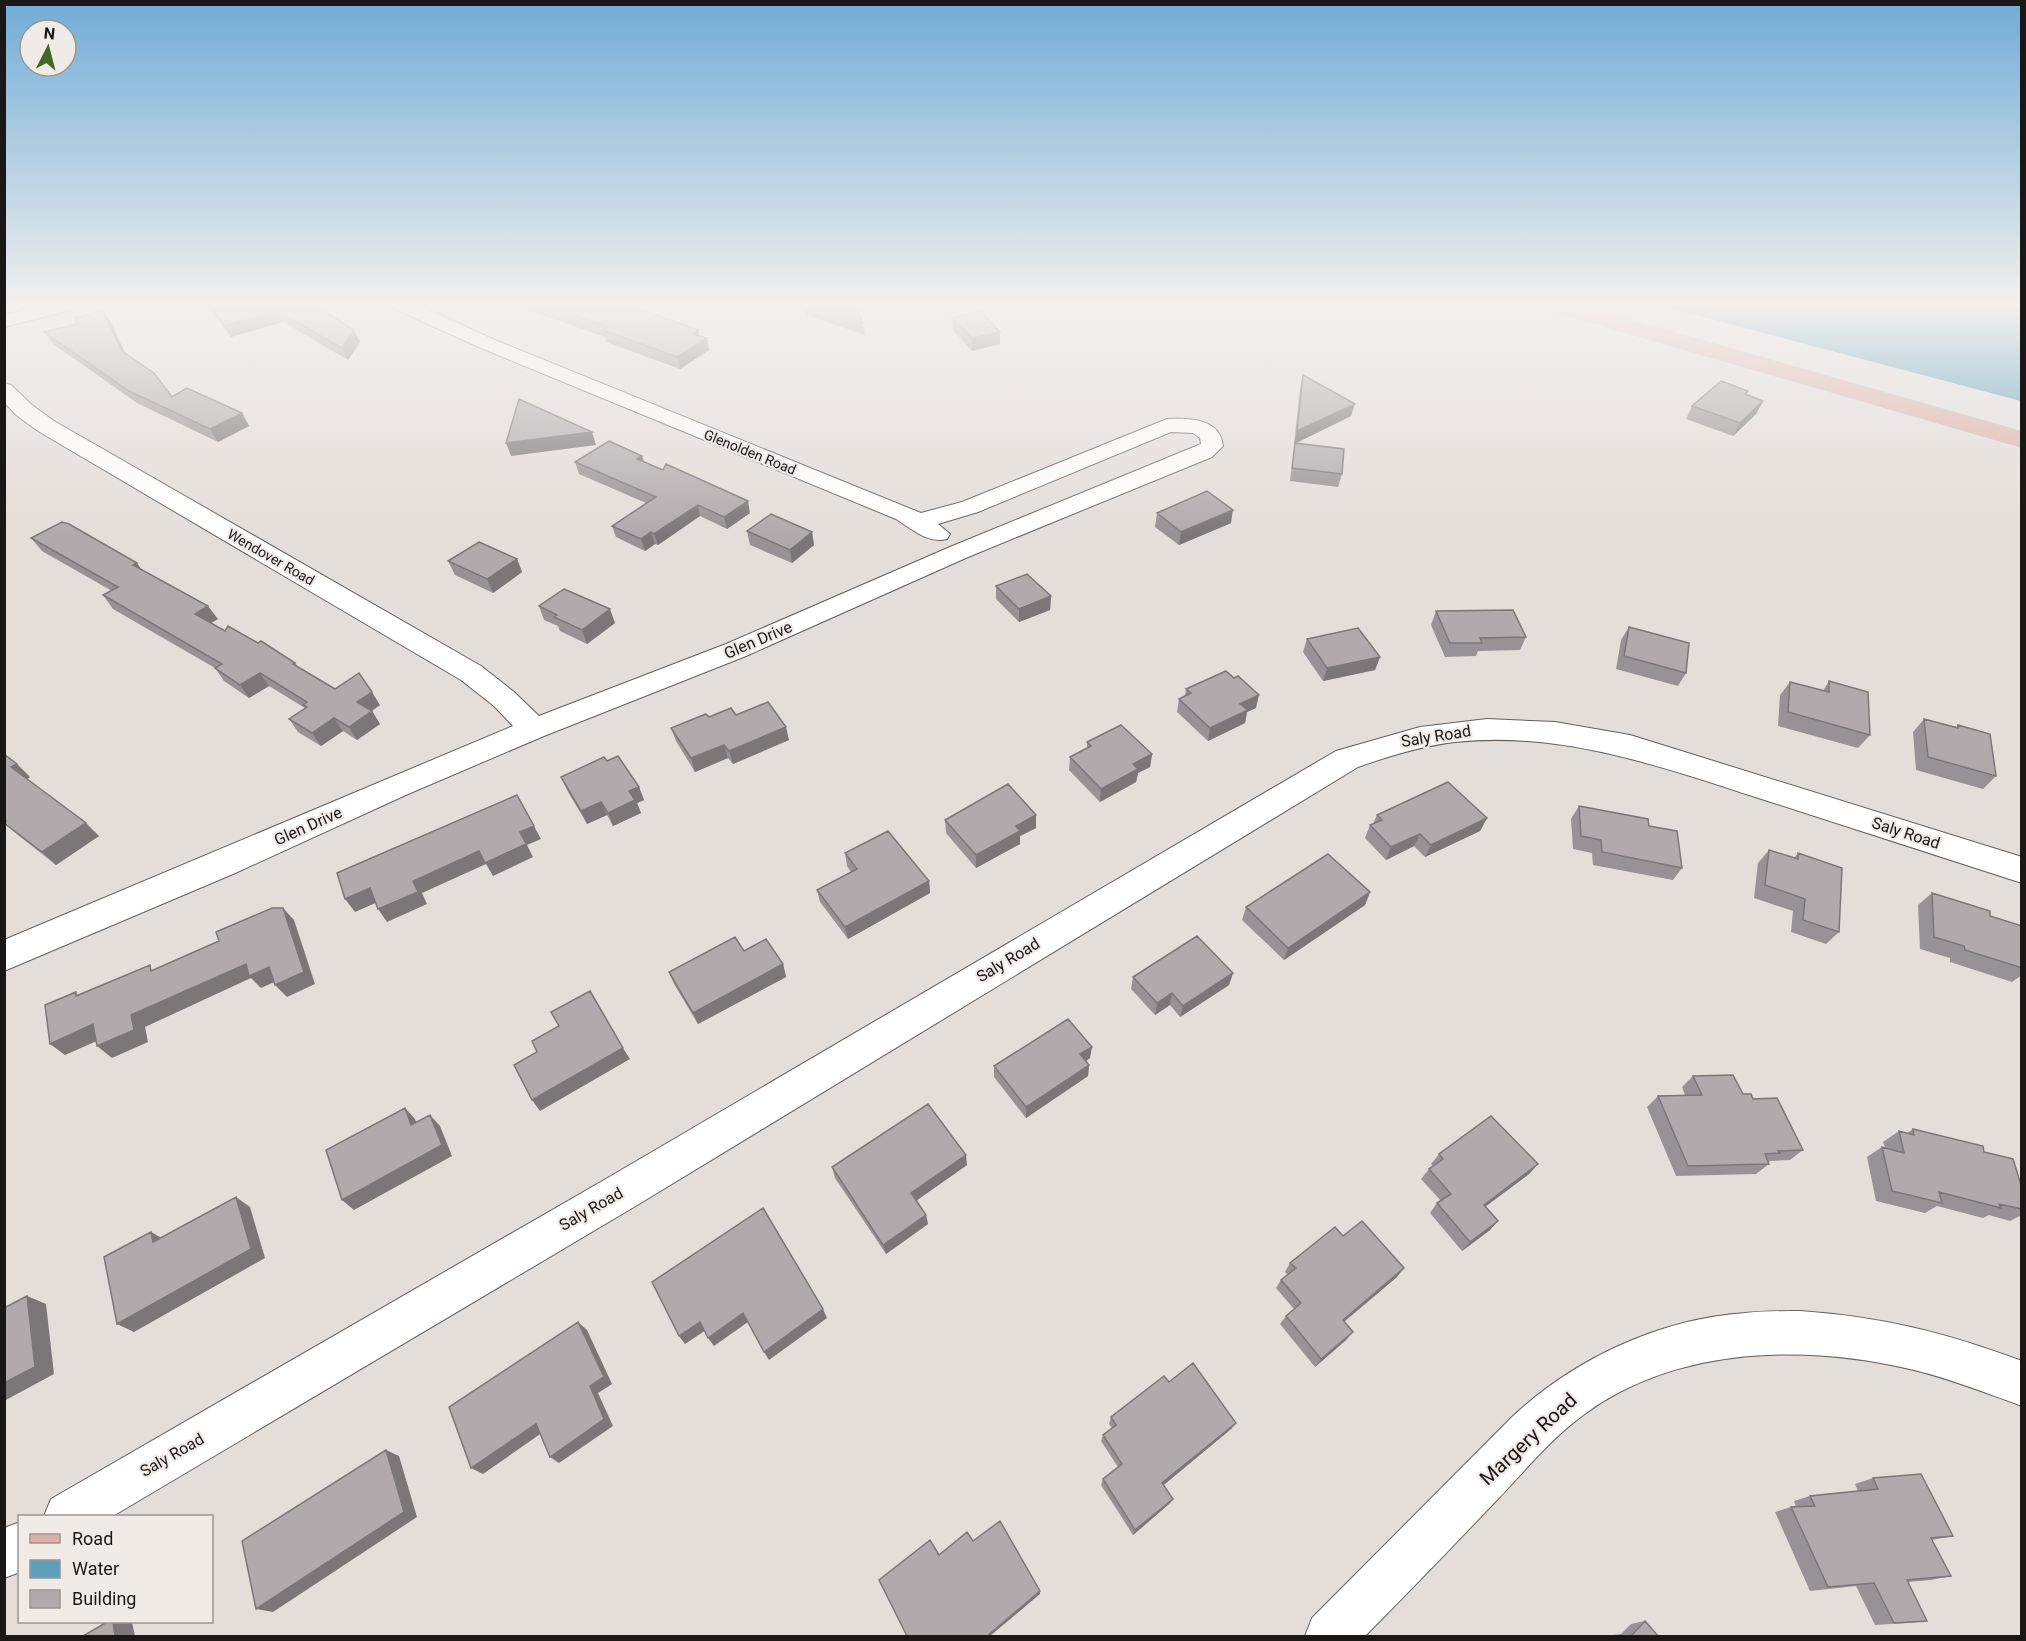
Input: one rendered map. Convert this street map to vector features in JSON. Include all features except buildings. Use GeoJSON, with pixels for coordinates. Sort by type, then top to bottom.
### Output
{"type":"FeatureCollection","features":[{"type":"Feature","properties":{"kind":"main road"},"geometry":{"type":"LineString","coordinates":[[1823,382],[2022,440]]}},
{"type":"Feature","properties":{"kind":"street","name":"Glenolden Road"},"geometry":{"type":"LineString","coordinates":[[579,382],[920,521],[959,552]]}},
{"type":"Feature","properties":{"kind":"street","name":"Wendover Road"},"geometry":{"type":"LineString","coordinates":[[4,390],[24,410],[46,426],[471,673],[504,699],[534,729]]}},
{"type":"Feature","properties":{"kind":"street","name":"Glen Drive"},"geometry":{"type":"LineString","coordinates":[[4,956],[534,729],[736,650],[959,552],[1204,452],[1212,446],[1213,439],[1209,433],[1198,427],[1167,426],[970,507],[920,521]]}},
{"type":"Feature","properties":{"kind":"street","name":"Saly Road"},"geometry":{"type":"LineString","coordinates":[[70,1515],[635,1184],[1347,759],[1387,744],[1431,734],[1478,729],[1527,729],[1578,735],[1630,746],[2022,870]]}},
{"type":"Feature","properties":{"kind":"street","name":"Margery Road"},"geometry":{"type":"LineString","coordinates":[[1330,1636],[1528,1433],[1581,1389],[1641,1358],[1705,1339],[1763,1332],[1850,1335],[1929,1351],[1985,1368],[2022,1384]]}},
{"type":"Feature","properties":{"kind":"street"},"geometry":{"type":"LineString","coordinates":[[4,1554],[18,1546]]}},
{"type":"Feature","properties":{"kind":"water"},"geometry":{"type":"Polygon","coordinates":[[[1948,382],[2021,382],[2021,401],[1948,382]]]}}]}
